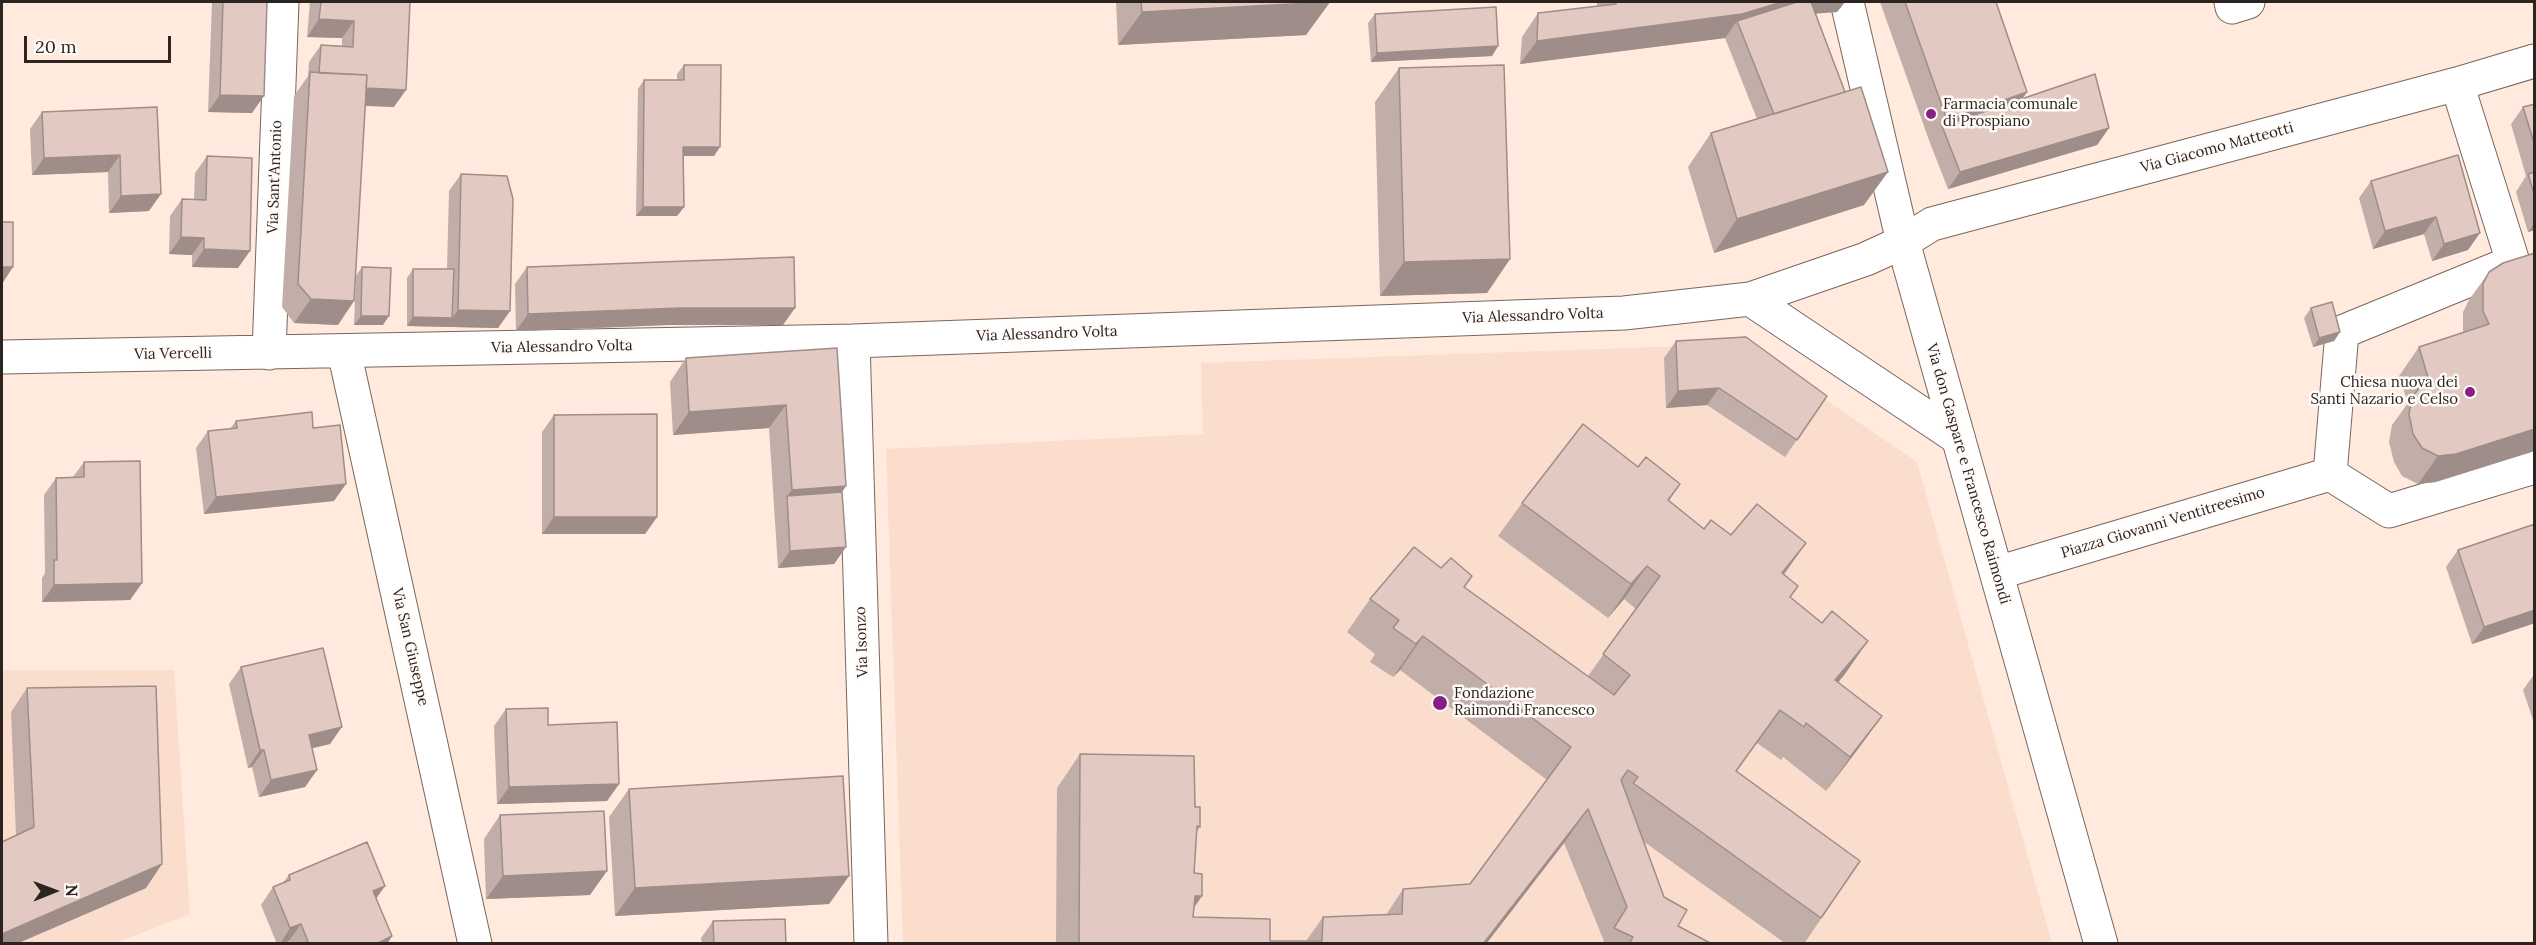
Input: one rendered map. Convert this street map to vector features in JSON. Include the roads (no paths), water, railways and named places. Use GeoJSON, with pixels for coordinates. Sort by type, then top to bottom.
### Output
{"type":"FeatureCollection","features":[{"type":"Feature","properties":{"kind":"street","name":"Via Sant'Antonio"},"geometry":{"type":"LineString","coordinates":[[269,352],[282,2]]}},
{"type":"Feature","properties":{"kind":"street","name":"Via don Gaspare e Francesco Raimondi"},"geometry":{"type":"LineString","coordinates":[[1847,2],[1903,242],[2101,944]]}},
{"type":"Feature","properties":{"kind":"street"},"geometry":{"type":"LineString","coordinates":[[2231,2],[2232,7],[2248,2]]}},
{"type":"Feature","properties":{"kind":"street","name":"Via Giacomo Matteotti"},"geometry":{"type":"LineString","coordinates":[[1903,242],[1932,224],[2457,84],[2535,61]]}},
{"type":"Feature","properties":{"kind":"street"},"geometry":{"type":"LineString","coordinates":[[2457,84],[2513,262],[2342,332],[2330,474],[2390,511],[2535,467]]}},
{"type":"Feature","properties":{"kind":"street","name":"Via Alessandro Volta"},"geometry":{"type":"LineString","coordinates":[[344,351],[853,341],[1624,313],[1750,298],[1866,259],[1903,242]]}},
{"type":"Feature","properties":{"kind":"street"},"geometry":{"type":"LineString","coordinates":[[1750,298],[1958,438]]}},
{"type":"Feature","properties":{"kind":"street","name":"Via Isonzo"},"geometry":{"type":"LineString","coordinates":[[853,341],[872,944]]}},
{"type":"Feature","properties":{"kind":"street","name":"Via Vercelli"},"geometry":{"type":"LineString","coordinates":[[2,357],[344,351]]}},
{"type":"Feature","properties":{"kind":"street","name":"Via San Giuseppe"},"geometry":{"type":"LineString","coordinates":[[344,351],[476,944]]}},
{"type":"Feature","properties":{"kind":"street","name":"Piazza Giovanni Ventitreesimo"},"geometry":{"type":"LineString","coordinates":[[1997,573],[2330,474]]}},
{"type":"Feature","properties":{"kind":"place","name":"Farmacia comunale di Prospiano"},"geometry":{"type":"Point","coordinates":[1931,114]}},
{"type":"Feature","properties":{"kind":"place","name":"Chiesa nuova dei Santi Nazario e Celso"},"geometry":{"type":"Point","coordinates":[2470,392]}},
{"type":"Feature","properties":{"kind":"place","name":"Fondazione Raimondi Francesco"},"geometry":{"type":"Point","coordinates":[1440,703]}}]}
